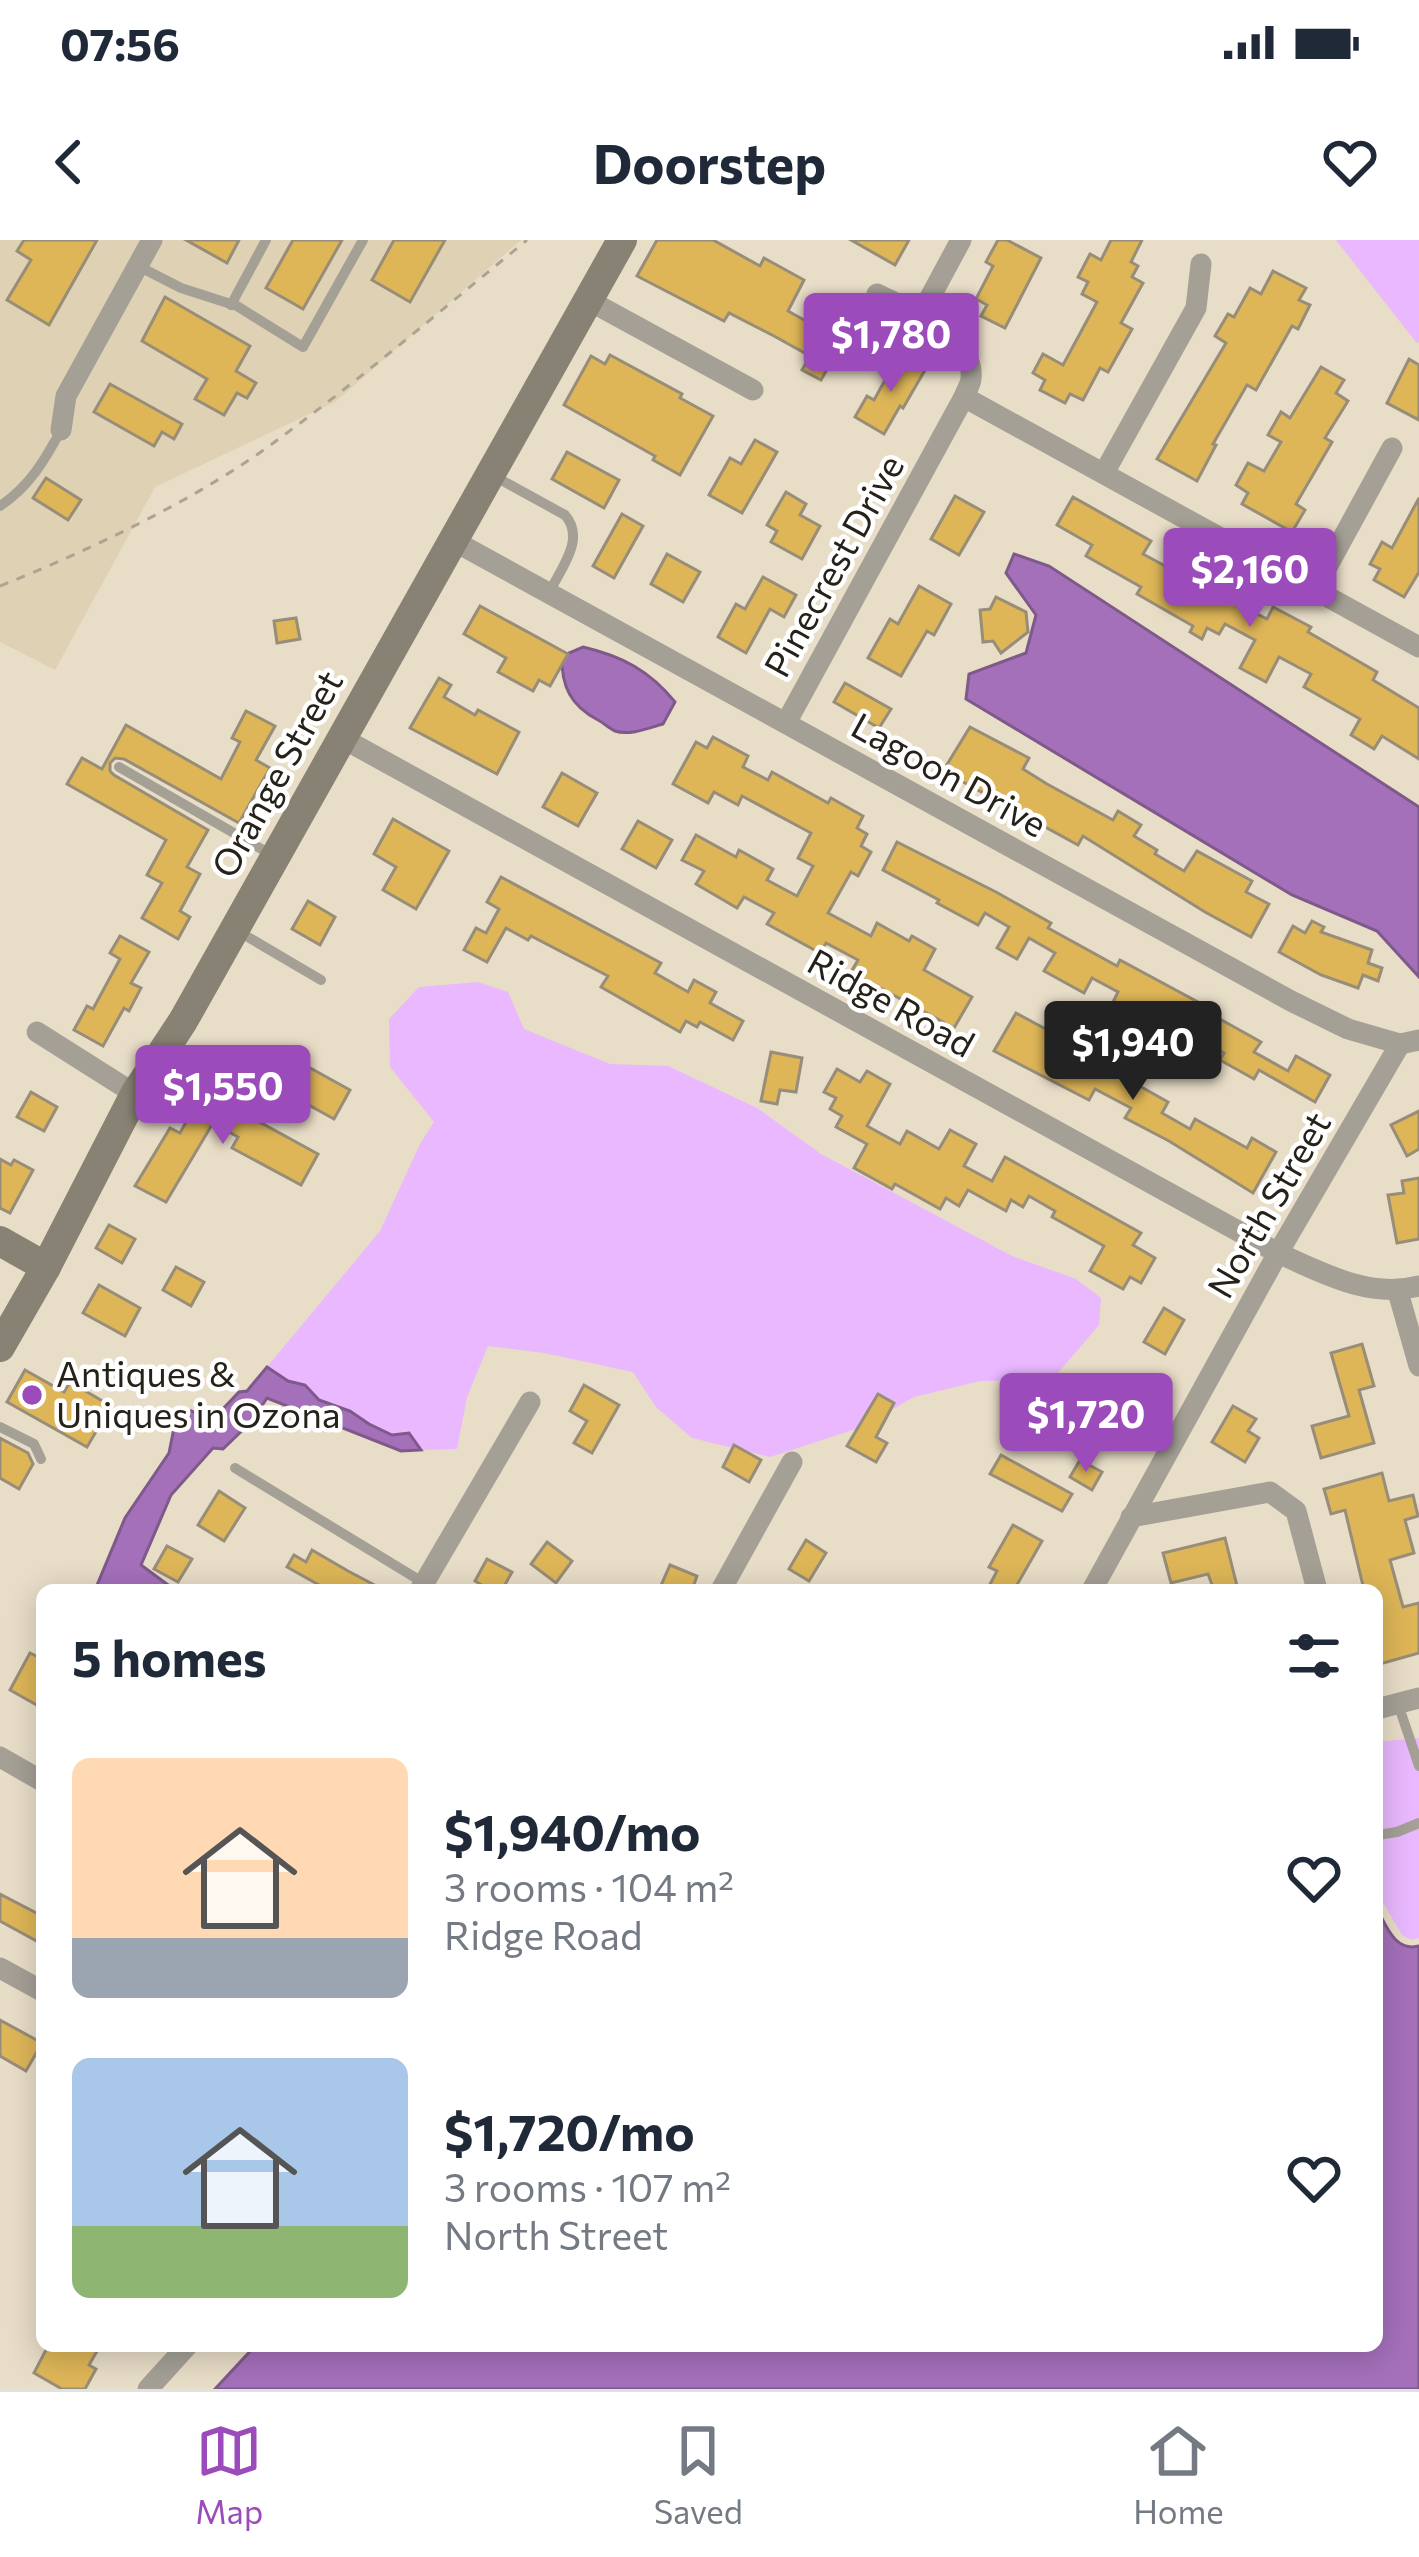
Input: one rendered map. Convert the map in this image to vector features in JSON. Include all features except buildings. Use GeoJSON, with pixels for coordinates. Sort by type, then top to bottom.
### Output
{"type":"FeatureCollection","features":[{"type":"Feature","properties":{"kind":"street"},"geometry":{"type":"LineString","coordinates":[[61,430],[66,396],[152,240]]}},
{"type":"Feature","properties":{"kind":"street","name":"Orange Street"},"geometry":{"type":"LineString","coordinates":[[0,1347],[135,1094],[183,1021],[622,240]]}},
{"type":"Feature","properties":{"kind":"street"},"geometry":{"type":"LineString","coordinates":[[920,316],[961,240]]}},
{"type":"Feature","properties":{"kind":"street"},"geometry":{"type":"LineString","coordinates":[[1105,473],[1196,308],[1201,264]]}},
{"type":"Feature","properties":{"kind":"street"},"geometry":{"type":"LineString","coordinates":[[877,294],[941,329],[964,352],[968,387],[1105,473],[1419,646]]}},
{"type":"Feature","properties":{"kind":"street"},"geometry":{"type":"LineString","coordinates":[[588,300],[753,390]]}},
{"type":"Feature","properties":{"kind":"street","name":"Pinecrest Drive"},"geometry":{"type":"LineString","coordinates":[[786,723],[968,387]]}},
{"type":"Feature","properties":{"kind":"street"},"geometry":{"type":"LineString","coordinates":[[1315,589],[1392,448]]}},
{"type":"Feature","properties":{"kind":"street","name":"Lagoon Drive"},"geometry":{"type":"LineString","coordinates":[[454,541],[1291,1001],[1348,1030],[1410,1042]]}},
{"type":"Feature","properties":{"kind":"street","name":"Ridge Road"},"geometry":{"type":"LineString","coordinates":[[342,738],[1278,1253],[1363,1286],[1409,1289]]}},
{"type":"Feature","properties":{"kind":"street"},"geometry":{"type":"LineString","coordinates":[[37,1032],[135,1094]]}},
{"type":"Feature","properties":{"kind":"street","name":"North Street"},"geometry":{"type":"LineString","coordinates":[[1096,1584],[1278,1253],[1410,1042]]}},
{"type":"Feature","properties":{"kind":"street"},"geometry":{"type":"LineString","coordinates":[[0,1241],[46,1267]]}},
{"type":"Feature","properties":{"kind":"street"},"geometry":{"type":"LineString","coordinates":[[1409,1289],[1419,1366]]}},
{"type":"Feature","properties":{"kind":"street"},"geometry":{"type":"LineString","coordinates":[[424,1584],[530,1402]]}},
{"type":"Feature","properties":{"kind":"street"},"geometry":{"type":"LineString","coordinates":[[724,1584],[792,1462]]}},
{"type":"Feature","properties":{"kind":"street"},"geometry":{"type":"LineString","coordinates":[[1131,1517],[1270,1492],[1296,1511],[1315,1584]]}},
{"type":"Feature","properties":{"kind":"street"},"geometry":{"type":"LineString","coordinates":[[0,1757],[36,1778]]}},
{"type":"Feature","properties":{"kind":"street"},"geometry":{"type":"LineString","coordinates":[[0,1968],[36,1988]]}},
{"type":"Feature","properties":{"kind":"street"},"geometry":{"type":"LineString","coordinates":[[148,2389],[182,2352]]}},
{"type":"Feature","properties":{"kind":"lane"},"geometry":{"type":"LineString","coordinates":[[231,304],[266,240]]}},
{"type":"Feature","properties":{"kind":"lane"},"geometry":{"type":"LineString","coordinates":[[138,266],[181,288],[231,304],[303,346],[363,240]]}},
{"type":"Feature","properties":{"kind":"lane"},"geometry":{"type":"LineString","coordinates":[[0,506],[35,474],[61,430]]}},
{"type":"Feature","properties":{"kind":"lane"},"geometry":{"type":"LineString","coordinates":[[491,474],[565,515],[576,530],[549,593]]}},
{"type":"Feature","properties":{"kind":"lane"},"geometry":{"type":"LineString","coordinates":[[119,767],[275,857]]}},
{"type":"Feature","properties":{"kind":"lane"},"geometry":{"type":"LineString","coordinates":[[235,929],[321,980]]}},
{"type":"Feature","properties":{"kind":"lane"},"geometry":{"type":"LineString","coordinates":[[0,1426],[34,1444],[41,1459]]}},
{"type":"Feature","properties":{"kind":"lane"},"geometry":{"type":"LineString","coordinates":[[235,1468],[417,1584]]}},
{"type":"Feature","properties":{"kind":"lane"},"geometry":{"type":"LineString","coordinates":[[1398,1704],[1419,1766]]}},
{"type":"Feature","properties":{"kind":"lane"},"geometry":{"type":"LineString","coordinates":[[1383,1834],[1419,1823]]}},
{"type":"Feature","properties":{"kind":"path"},"geometry":{"type":"LineString","coordinates":[[0,586],[124,530],[274,443],[527,240]]}},
{"type":"Feature","properties":{"kind":"shaded area"},"geometry":{"type":"Polygon","coordinates":[[[0,240],[142,240],[57,396],[50,439],[68,440],[75,399],[163,240],[521,240],[335,402],[155,487],[55,670],[0,642],[0,240]]]}},
{"type":"Feature","properties":{"kind":"shaded area"},"geometry":{"type":"Polygon","coordinates":[[[1336,240],[1419,240],[1419,343],[1416,342],[1336,240]]]}},
{"type":"Feature","properties":{"kind":"shaded area"},"geometry":{"type":"Polygon","coordinates":[[[1014,554],[1049,566],[1419,807],[1419,977],[1377,931],[1292,895],[966,699],[969,674],[1026,653],[1036,615],[1006,573],[1014,554]]]}},
{"type":"Feature","properties":{"kind":"shaded area"},"geometry":{"type":"Polygon","coordinates":[[[583,647],[634,666],[656,682],[675,702],[663,724],[621,732],[574,702],[563,677],[562,656],[583,647]]]}},
{"type":"Feature","properties":{"kind":"shaded area"},"geometry":{"type":"Polygon","coordinates":[[[478,982],[508,992],[524,1029],[610,1064],[668,1066],[757,1108],[821,1154],[1012,1256],[1076,1279],[1101,1298],[1099,1325],[1052,1380],[980,1381],[914,1397],[862,1427],[770,1457],[692,1438],[656,1407],[633,1372],[544,1353],[488,1346],[467,1397],[457,1449],[421,1450],[409,1433],[392,1436],[350,1411],[319,1400],[305,1385],[288,1381],[267,1367],[380,1231],[434,1122],[390,1067],[389,1019],[419,987],[478,982]]]}},
{"type":"Feature","properties":{"kind":"shaded area"},"geometry":{"type":"Polygon","coordinates":[[[267,1367],[288,1381],[305,1385],[319,1400],[392,1435],[409,1433],[421,1450],[401,1451],[267,1398],[252,1421],[223,1449],[213,1448],[171,1495],[141,1565],[167,1584],[98,1584],[125,1518],[169,1453],[175,1423],[186,1409],[217,1415],[239,1392],[247,1391],[267,1367]]]}},
{"type":"Feature","properties":{"kind":"shaded area"},"geometry":{"type":"Polygon","coordinates":[[[1419,1738],[1419,1938],[1412,1940],[1402,1935],[1383,1902],[1383,1741],[1419,1738]]]}},
{"type":"Feature","properties":{"kind":"shaded area"},"geometry":{"type":"Polygon","coordinates":[[[1383,1920],[1398,1942],[1419,1946],[1419,2389],[215,2389],[249,2352],[1383,2352],[1383,1920]]]}},
{"type":"Feature","properties":{"kind":"place","name":"Antiques & Uniques in Ozona"},"geometry":{"type":"Point","coordinates":[32,1395]}}]}
